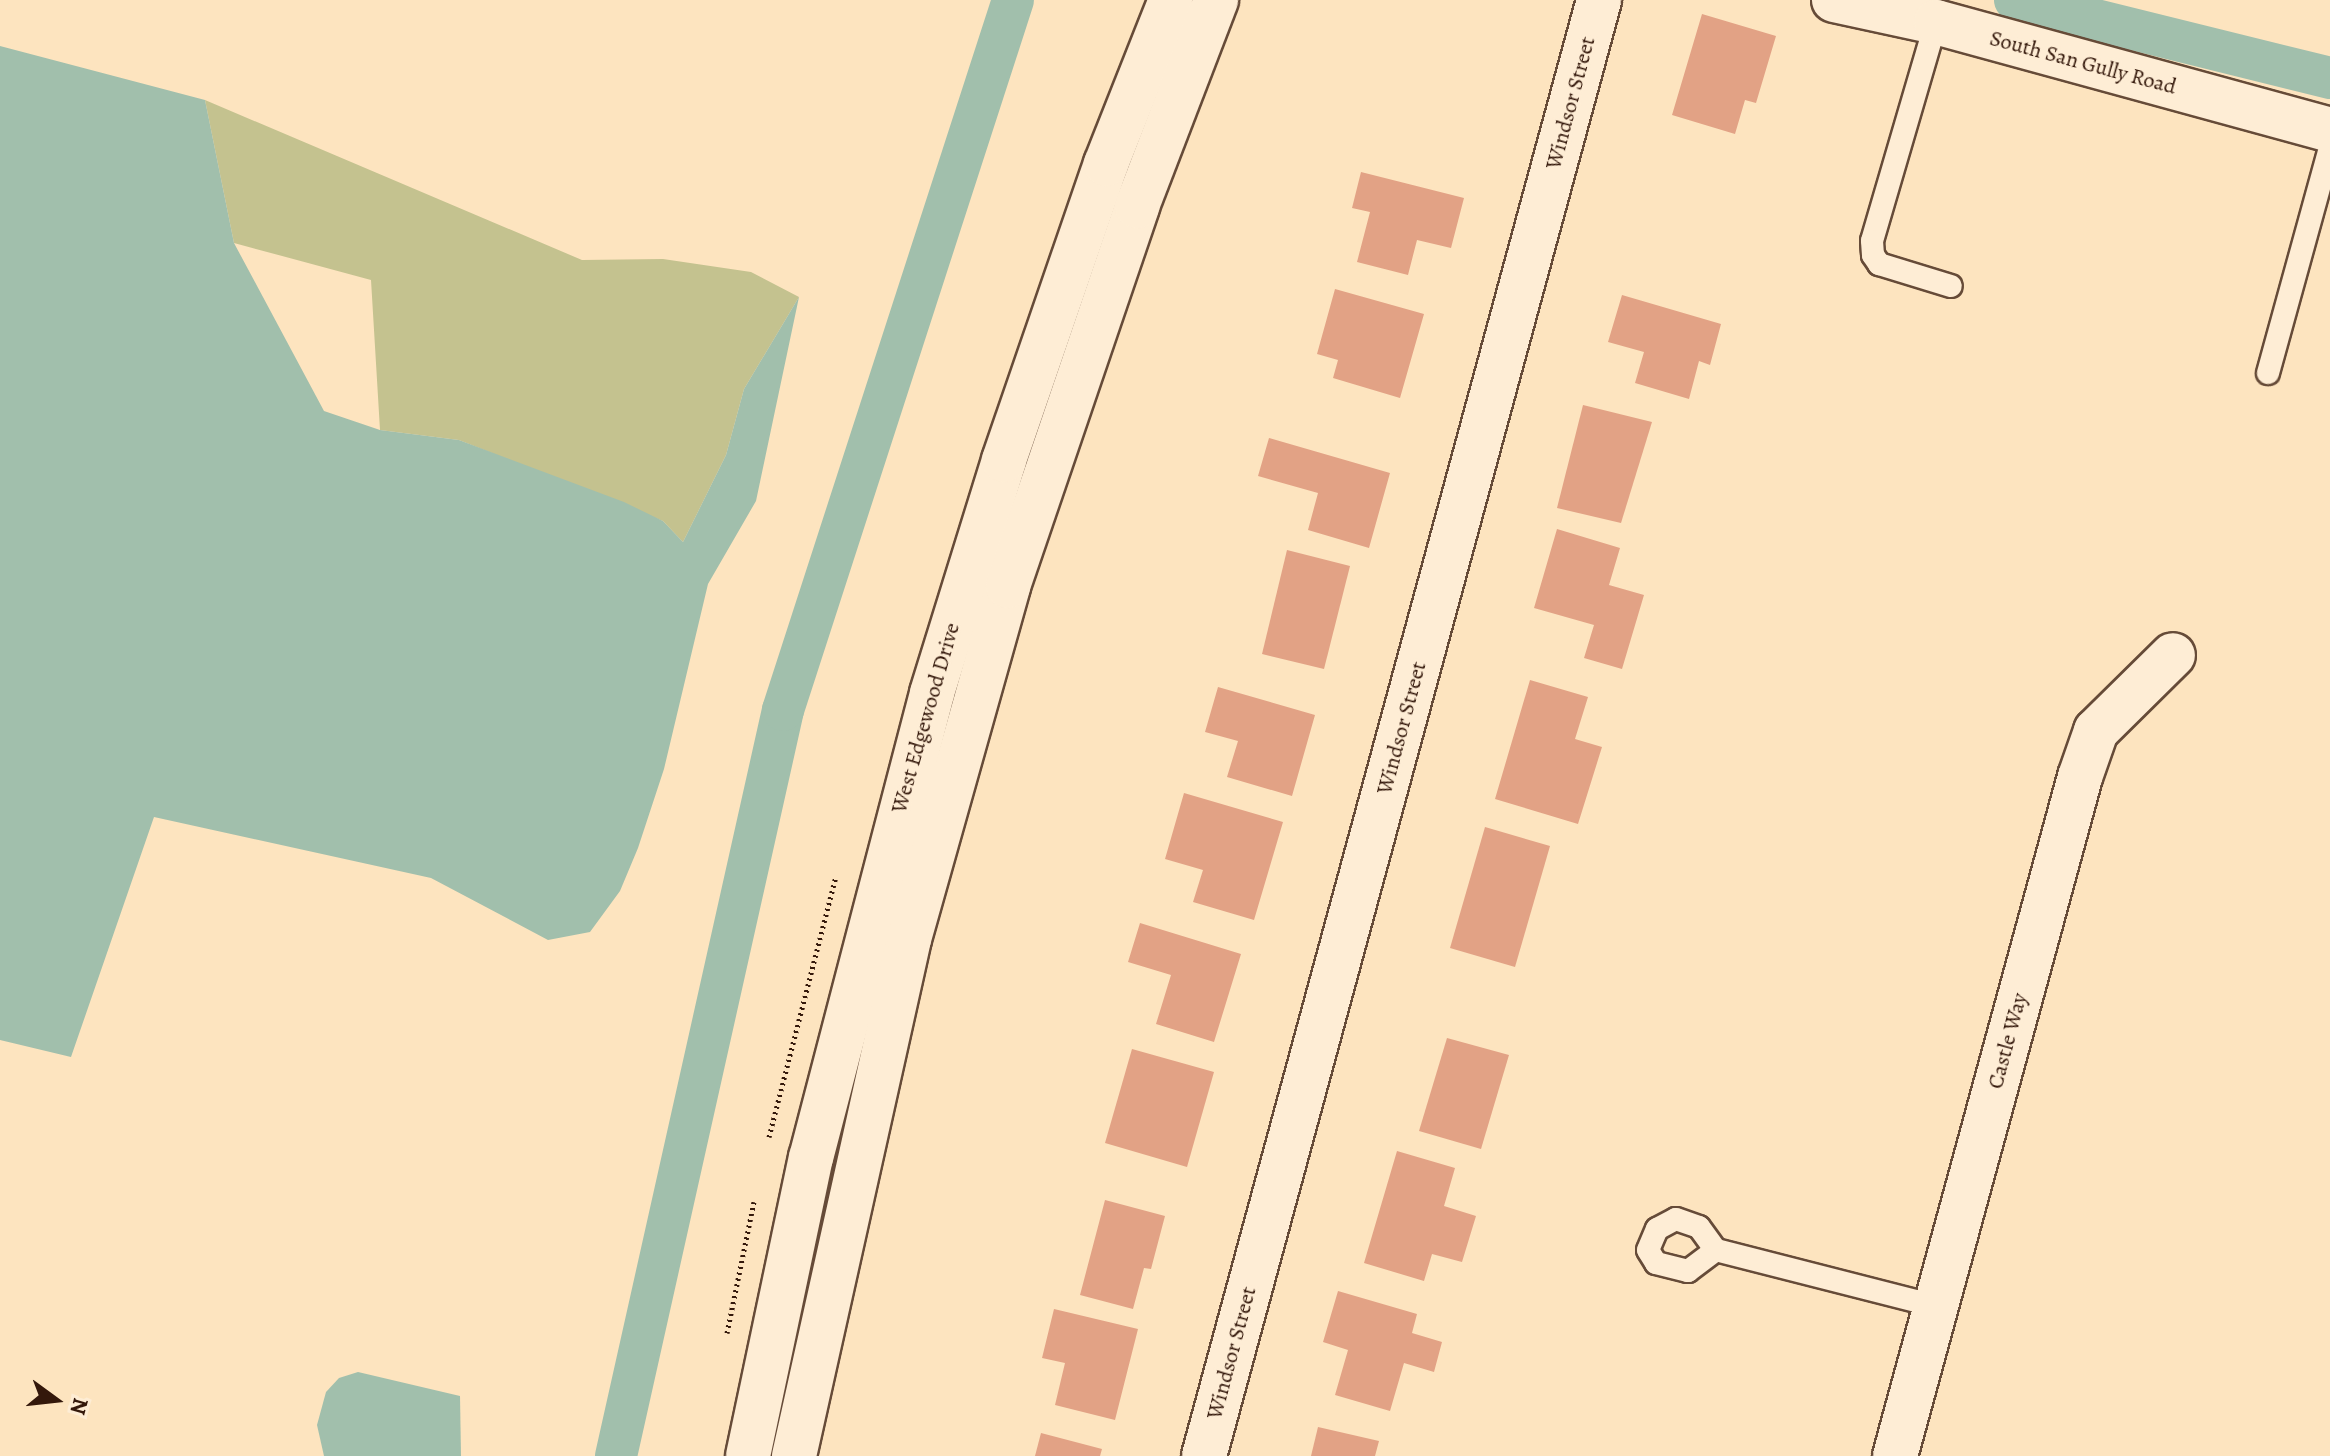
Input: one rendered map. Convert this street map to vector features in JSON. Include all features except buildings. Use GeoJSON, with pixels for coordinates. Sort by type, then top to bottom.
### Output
{"type":"FeatureCollection","features":[{"type":"Feature","properties":{"kind":"street","name":"West Edgewood Drive"},"geometry":{"type":"LineString","coordinates":[[748,1456],[811,1158],[932,693],[1004,460],[1106,164],[1171,0]]}},
{"type":"Feature","properties":{"kind":"street","name":"West Edgewood Drive"},"geometry":{"type":"LineString","coordinates":[[794,1456],[806,1381],[909,939],[1008,586],[1137,206],[1216,0]]}},
{"type":"Feature","properties":{"kind":"street","name":"Windsor Street"},"geometry":{"type":"LineString","coordinates":[[1204,1456],[1599,0]]}},
{"type":"Feature","properties":{"kind":"street","name":"South San Gully Road"},"geometry":{"type":"LineString","coordinates":[[1834,0],[1936,22],[2330,130]]}},
{"type":"Feature","properties":{"kind":"street","name":"Castle Way"},"geometry":{"type":"LineString","coordinates":[[1895,1456],[2096,731],[2173,655]]}},
{"type":"Feature","properties":{"kind":"lane"},"geometry":{"type":"LineString","coordinates":[[1936,22],[1872,241],[1873,255],[1879,264],[1951,286]]}},
{"type":"Feature","properties":{"kind":"lane"},"geometry":{"type":"LineString","coordinates":[[2268,373],[2330,148]]}},
{"type":"Feature","properties":{"kind":"lane"},"geometry":{"type":"LineString","coordinates":[[1716,1250],[1936,1306]]}},
{"type":"Feature","properties":{"kind":"shaded area"},"geometry":{"type":"Polygon","coordinates":[[[0,46],[205,100],[234,243],[324,411],[380,430],[459,440],[624,502],[663,521],[683,542],[726,455],[744,389],[799,297],[756,501],[708,584],[664,769],[638,848],[620,891],[590,932],[548,940],[431,878],[154,817],[71,1057],[0,1040],[0,46]]]}},
{"type":"Feature","properties":{"kind":"shaded area"},"geometry":{"type":"Polygon","coordinates":[[[205,100],[582,260],[663,259],[751,272],[799,297],[744,389],[726,455],[683,542],[663,521],[459,440],[380,430],[371,280],[234,243],[205,100]]]}},
{"type":"Feature","properties":{"kind":"shaded area"},"geometry":{"type":"Polygon","coordinates":[[[358,1372],[460,1396],[461,1456],[324,1456],[317,1425],[326,1392],[339,1378],[358,1372]]]}},
{"type":"Feature","properties":{"kind":"waterway"},"geometry":{"type":"LineString","coordinates":[[616,1456],[783,710],[1013,0]]}},
{"type":"Feature","properties":{"kind":"waterway"},"geometry":{"type":"LineString","coordinates":[[2015,0],[2330,78]]}}]}
